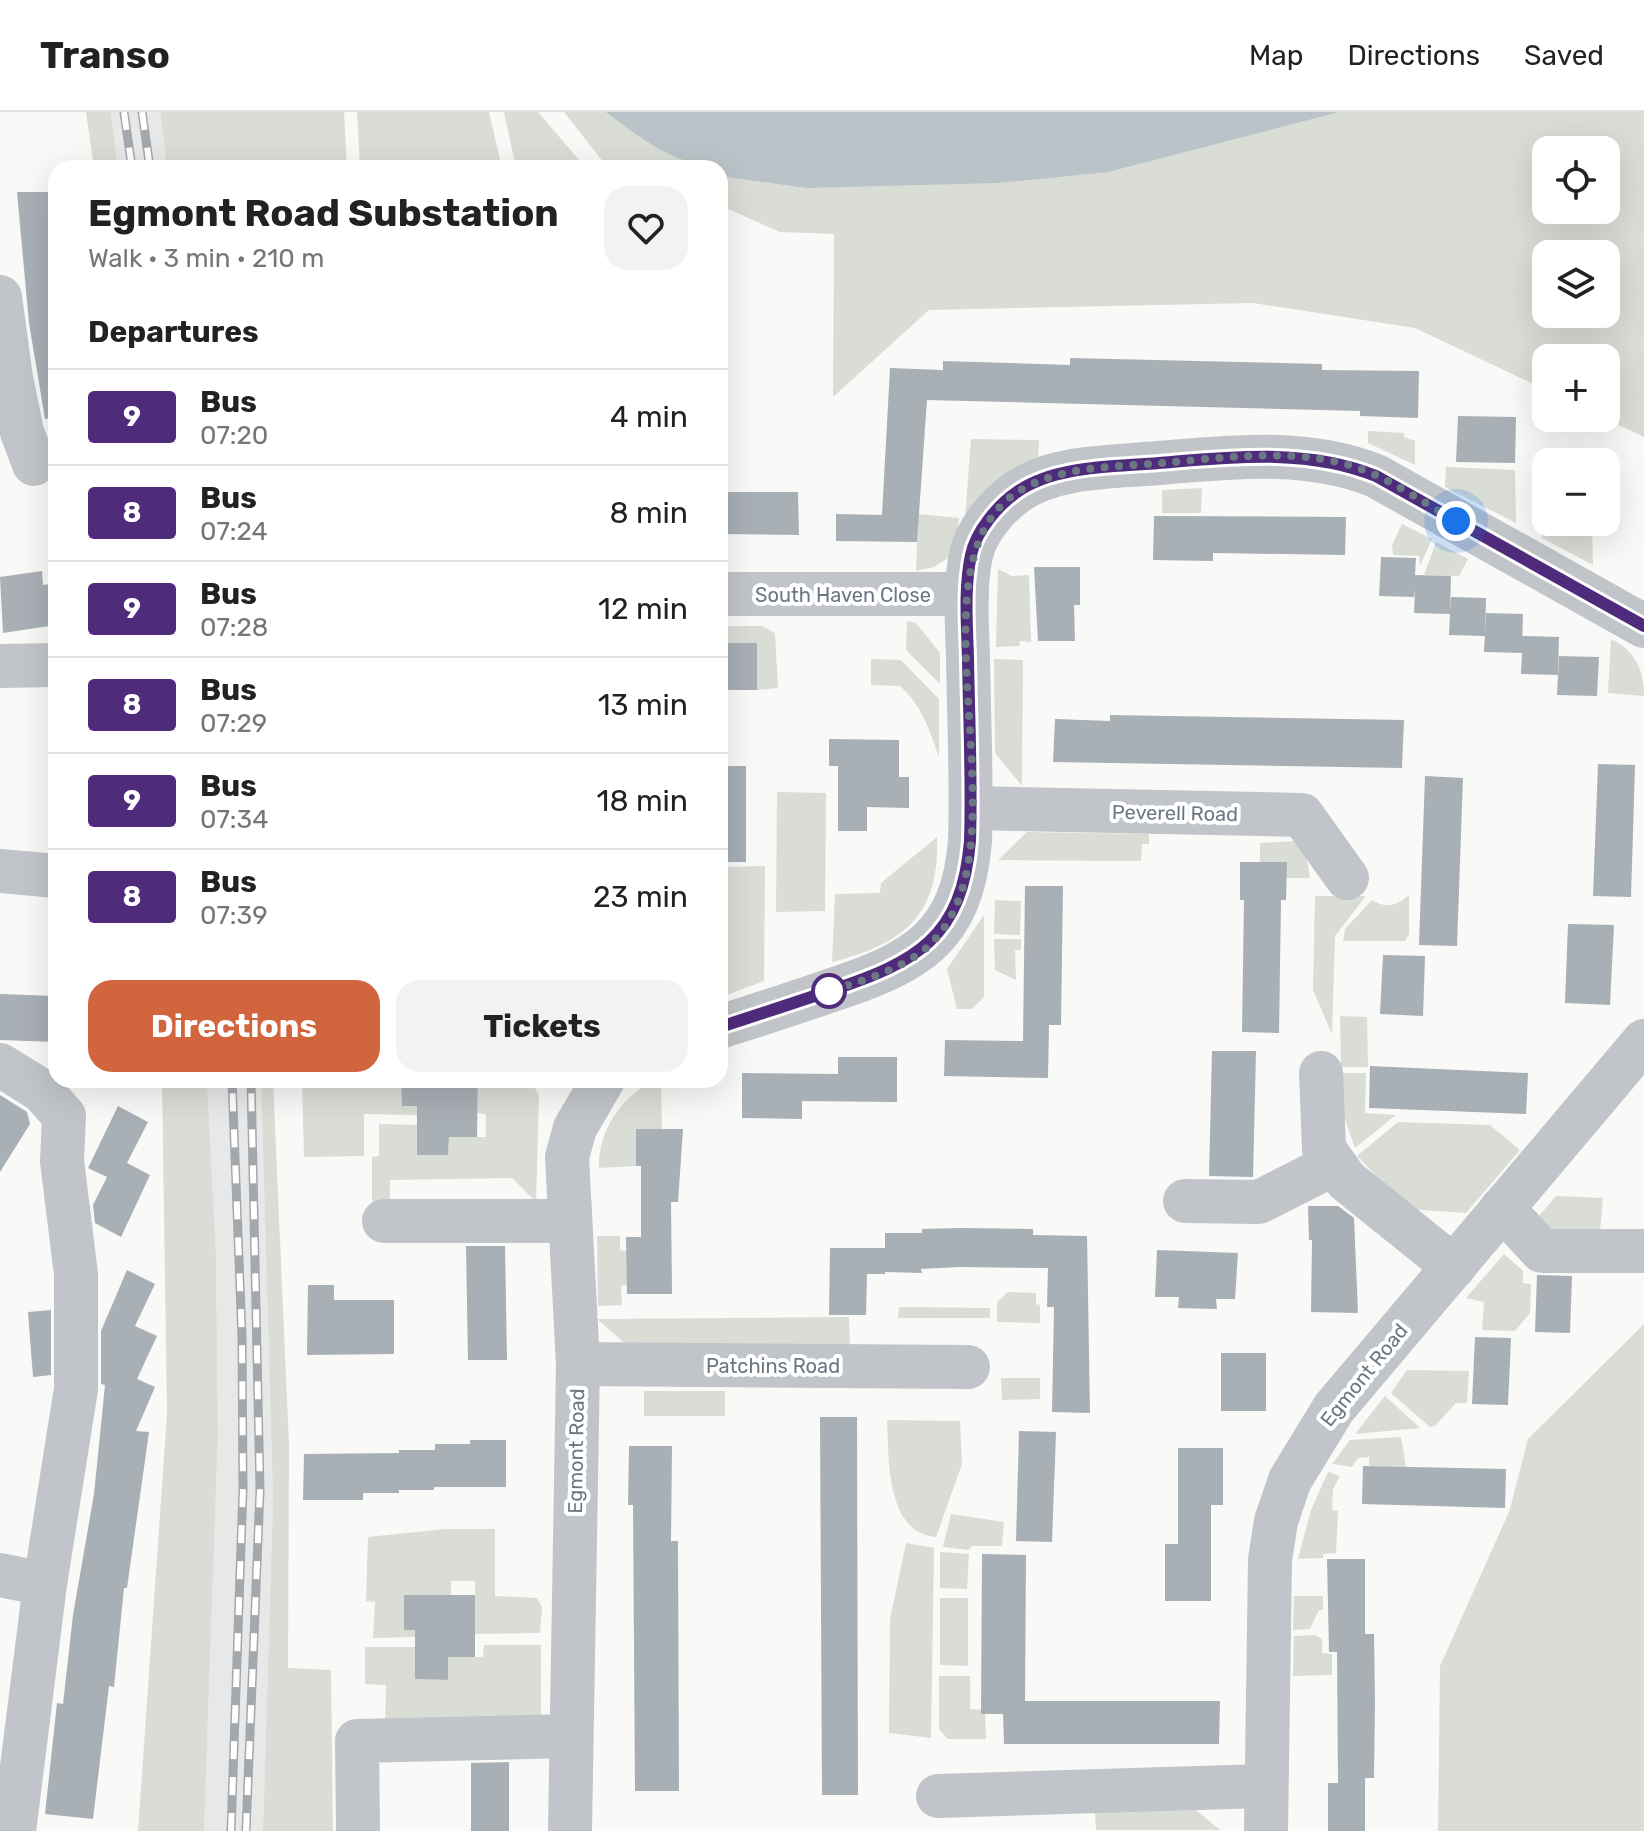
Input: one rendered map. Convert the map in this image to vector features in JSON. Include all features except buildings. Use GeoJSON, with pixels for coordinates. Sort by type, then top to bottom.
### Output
{"type":"FeatureCollection","features":[{"type":"Feature","properties":{"kind":"street"},"geometry":{"type":"LineString","coordinates":[[0,297],[4,355],[22,432],[34,464]]}},
{"type":"Feature","properties":{"kind":"street"},"geometry":{"type":"LineString","coordinates":[[728,1024],[883,973],[920,953],[935,937],[958,900],[968,863],[971,808],[967,594],[971,552],[979,535],[1002,504],[1036,482],[1089,469],[1204,459],[1296,458],[1332,461],[1376,476],[1644,626]]}},
{"type":"Feature","properties":{"kind":"street","name":"South Haven Close"},"geometry":{"type":"LineString","coordinates":[[728,594],[967,594]]}},
{"type":"Feature","properties":{"kind":"street"},"geometry":{"type":"LineString","coordinates":[[0,666],[48,665]]}},
{"type":"Feature","properties":{"kind":"street","name":"Peverell Road"},"geometry":{"type":"LineString","coordinates":[[971,808],[1302,815],[1347,878]]}},
{"type":"Feature","properties":{"kind":"street"},"geometry":{"type":"LineString","coordinates":[[0,871],[48,875]]}},
{"type":"Feature","properties":{"kind":"street","name":"Egmont Road"},"geometry":{"type":"LineString","coordinates":[[1266,1831],[1270,1560],[1290,1480],[1334,1408],[1644,1041]]}},
{"type":"Feature","properties":{"kind":"street"},"geometry":{"type":"LineString","coordinates":[[0,1065],[42,1091],[64,1116],[62,1161],[76,1274],[76,1389],[10,1805]]}},
{"type":"Feature","properties":{"kind":"street"},"geometry":{"type":"LineString","coordinates":[[1321,1073],[1324,1149],[1334,1164],[1346,1180],[1378,1209],[1454,1267]]}},
{"type":"Feature","properties":{"kind":"street","name":"Egmont Road"},"geometry":{"type":"LineString","coordinates":[[570,1831],[578,1364],[567,1157],[575,1128],[598,1088]]}},
{"type":"Feature","properties":{"kind":"street"},"geometry":{"type":"LineString","coordinates":[[1185,1201],[1259,1202],[1334,1164]]}},
{"type":"Feature","properties":{"kind":"street"},"geometry":{"type":"LineString","coordinates":[[1502,1208],[1542,1251],[1644,1251]]}},
{"type":"Feature","properties":{"kind":"street"},"geometry":{"type":"LineString","coordinates":[[384,1221],[570,1221]]}},
{"type":"Feature","properties":{"kind":"street","name":"Patchins Road"},"geometry":{"type":"LineString","coordinates":[[578,1364],[968,1367]]}},
{"type":"Feature","properties":{"kind":"street"},"geometry":{"type":"LineString","coordinates":[[0,1575],[45,1584]]}},
{"type":"Feature","properties":{"kind":"street"},"geometry":{"type":"LineString","coordinates":[[358,1831],[357,1741],[571,1736]]}},
{"type":"Feature","properties":{"kind":"street"},"geometry":{"type":"LineString","coordinates":[[938,1796],[1265,1786]]}},
{"type":"Feature","properties":{"kind":"shaded area"},"geometry":{"type":"Polygon","coordinates":[[[86,112],[111,112],[117,160],[93,160],[86,112]]]}},
{"type":"Feature","properties":{"kind":"shaded area"},"geometry":{"type":"Polygon","coordinates":[[[111,112],[160,112],[166,160],[117,160],[111,112]]]}},
{"type":"Feature","properties":{"kind":"shaded area"},"geometry":{"type":"Polygon","coordinates":[[[160,112],[344,112],[347,160],[166,160],[160,112]]]}},
{"type":"Feature","properties":{"kind":"shaded area"},"geometry":{"type":"Polygon","coordinates":[[[357,112],[489,112],[500,160],[360,160],[357,112]]]}},
{"type":"Feature","properties":{"kind":"shaded area"},"geometry":{"type":"Polygon","coordinates":[[[504,112],[538,112],[579,160],[514,160],[504,112]]]}},
{"type":"Feature","properties":{"kind":"shaded area"},"geometry":{"type":"Polygon","coordinates":[[[564,112],[1644,112],[1644,437],[1620,426],[1620,344],[1532,344],[1532,383],[1415,328],[1253,303],[929,310],[833,397],[834,234],[780,232],[728,209],[728,160],[602,160],[564,112]]]}},
{"type":"Feature","properties":{"kind":"shaded area"},"geometry":{"type":"Polygon","coordinates":[[[606,112],[1339,112],[1108,172],[998,183],[806,188],[728,177],[728,160],[682,160],[631,131],[606,112]]]}},
{"type":"Feature","properties":{"kind":"shaded area"},"geometry":{"type":"Polygon","coordinates":[[[1368,431],[1404,433],[1404,437],[1415,441],[1415,465],[1368,443],[1368,431]]]}},
{"type":"Feature","properties":{"kind":"shaded area"},"geometry":{"type":"Polygon","coordinates":[[[971,439],[1039,440],[1038,461],[964,533],[971,439]]]}},
{"type":"Feature","properties":{"kind":"shaded area"},"geometry":{"type":"Polygon","coordinates":[[[1446,467],[1515,470],[1516,523],[1445,487],[1446,467]]]}},
{"type":"Feature","properties":{"kind":"shaded area"},"geometry":{"type":"Polygon","coordinates":[[[1202,488],[1201,513],[1162,513],[1162,490],[1202,488]]]}},
{"type":"Feature","properties":{"kind":"shaded area"},"geometry":{"type":"Polygon","coordinates":[[[918,514],[959,518],[957,552],[934,567],[916,571],[918,514]]]}},
{"type":"Feature","properties":{"kind":"shaded area"},"geometry":{"type":"Polygon","coordinates":[[[1402,524],[1432,539],[1420,566],[1419,556],[1393,555],[1392,545],[1402,524]]]}},
{"type":"Feature","properties":{"kind":"shaded area"},"geometry":{"type":"Polygon","coordinates":[[[1592,536],[1593,565],[1542,538],[1592,536]]]}},
{"type":"Feature","properties":{"kind":"shaded area"},"geometry":{"type":"Polygon","coordinates":[[[1436,542],[1468,559],[1459,576],[1424,575],[1436,542]]]}},
{"type":"Feature","properties":{"kind":"shaded area"},"geometry":{"type":"Polygon","coordinates":[[[998,569],[1012,576],[1029,575],[1031,642],[1020,641],[1019,646],[996,647],[998,569]]]}},
{"type":"Feature","properties":{"kind":"shaded area"},"geometry":{"type":"Polygon","coordinates":[[[907,621],[916,623],[940,653],[940,684],[906,650],[907,621]]]}},
{"type":"Feature","properties":{"kind":"shaded area"},"geometry":{"type":"Polygon","coordinates":[[[728,626],[762,626],[775,633],[778,688],[757,690],[728,651],[728,626]]]}},
{"type":"Feature","properties":{"kind":"shaded area"},"geometry":{"type":"Polygon","coordinates":[[[1611,639],[1627,649],[1637,663],[1644,696],[1608,693],[1611,639]]]}},
{"type":"Feature","properties":{"kind":"shaded area"},"geometry":{"type":"Polygon","coordinates":[[[871,659],[901,660],[939,699],[939,757],[924,718],[908,694],[900,686],[871,685],[871,659]]]}},
{"type":"Feature","properties":{"kind":"shaded area"},"geometry":{"type":"Polygon","coordinates":[[[994,659],[1023,660],[1022,786],[995,753],[994,659]]]}},
{"type":"Feature","properties":{"kind":"shaded area"},"geometry":{"type":"Polygon","coordinates":[[[777,792],[826,793],[825,911],[776,912],[777,792]]]}},
{"type":"Feature","properties":{"kind":"shaded area"},"geometry":{"type":"Polygon","coordinates":[[[1027,832],[1149,834],[1149,844],[1142,844],[1141,861],[998,860],[1027,832]]]}},
{"type":"Feature","properties":{"kind":"shaded area"},"geometry":{"type":"Polygon","coordinates":[[[937,837],[932,887],[913,922],[879,946],[832,962],[835,894],[880,893],[881,883],[937,837]]]}},
{"type":"Feature","properties":{"kind":"shaded area"},"geometry":{"type":"Polygon","coordinates":[[[1295,841],[1307,859],[1310,878],[1286,878],[1286,862],[1260,862],[1260,843],[1295,841]]]}},
{"type":"Feature","properties":{"kind":"shaded area"},"geometry":{"type":"Polygon","coordinates":[[[765,866],[764,981],[728,994],[728,867],[765,866]]]}},
{"type":"Feature","properties":{"kind":"shaded area"},"geometry":{"type":"Polygon","coordinates":[[[1409,895],[1409,934],[1405,941],[1343,941],[1345,929],[1372,900],[1391,905],[1409,895]]]}},
{"type":"Feature","properties":{"kind":"shaded area"},"geometry":{"type":"Polygon","coordinates":[[[1315,896],[1366,896],[1335,936],[1332,1034],[1313,990],[1315,896]]]}},
{"type":"Feature","properties":{"kind":"shaded area"},"geometry":{"type":"Polygon","coordinates":[[[995,900],[1021,901],[1020,935],[994,934],[995,900]]]}},
{"type":"Feature","properties":{"kind":"shaded area"},"geometry":{"type":"Polygon","coordinates":[[[984,915],[984,997],[972,1009],[957,1009],[947,969],[984,915]]]}},
{"type":"Feature","properties":{"kind":"shaded area"},"geometry":{"type":"Polygon","coordinates":[[[994,939],[1021,939],[1021,950],[1015,950],[1016,980],[995,970],[994,939]]]}},
{"type":"Feature","properties":{"kind":"shaded area"},"geometry":{"type":"Polygon","coordinates":[[[1340,1016],[1367,1017],[1368,1067],[1341,1067],[1340,1016]]]}},
{"type":"Feature","properties":{"kind":"shaded area"},"geometry":{"type":"Polygon","coordinates":[[[1341,1073],[1366,1073],[1365,1113],[1396,1115],[1355,1148],[1342,1111],[1341,1073]]]}},
{"type":"Feature","properties":{"kind":"shaded area"},"geometry":{"type":"Polygon","coordinates":[[[162,1088],[207,1088],[216,1254],[218,1434],[204,1831],[138,1831],[167,1414],[162,1088]]]}},
{"type":"Feature","properties":{"kind":"shaded area"},"geometry":{"type":"Polygon","coordinates":[[[207,1088],[261,1088],[273,1499],[263,1831],[204,1831],[218,1434],[216,1254],[207,1088]]]}},
{"type":"Feature","properties":{"kind":"shaded area"},"geometry":{"type":"Polygon","coordinates":[[[261,1088],[273,1088],[289,1446],[288,1668],[331,1670],[333,1831],[263,1831],[273,1499],[261,1088]]]}},
{"type":"Feature","properties":{"kind":"shaded area"},"geometry":{"type":"Polygon","coordinates":[[[302,1088],[401,1088],[402,1106],[418,1106],[418,1115],[364,1114],[364,1156],[304,1157],[302,1088]]]}},
{"type":"Feature","properties":{"kind":"shaded area"},"geometry":{"type":"Polygon","coordinates":[[[478,1088],[535,1088],[539,1095],[536,1202],[512,1178],[390,1180],[390,1201],[372,1202],[372,1157],[379,1156],[379,1124],[417,1125],[417,1155],[448,1155],[449,1137],[486,1137],[486,1114],[478,1113],[478,1088]]]}},
{"type":"Feature","properties":{"kind":"shaded area"},"geometry":{"type":"Polygon","coordinates":[[[641,1088],[661,1088],[662,1129],[636,1129],[636,1166],[599,1168],[607,1128],[641,1088]]]}},
{"type":"Feature","properties":{"kind":"shaded area"},"geometry":{"type":"Polygon","coordinates":[[[1398,1122],[1490,1125],[1520,1150],[1466,1213],[1409,1209],[1357,1156],[1398,1122]]]}},
{"type":"Feature","properties":{"kind":"shaded area"},"geometry":{"type":"Polygon","coordinates":[[[1556,1196],[1603,1198],[1599,1242],[1532,1224],[1556,1196]]]}},
{"type":"Feature","properties":{"kind":"shaded area"},"geometry":{"type":"Polygon","coordinates":[[[597,1236],[620,1236],[620,1250],[627,1251],[627,1285],[621,1286],[622,1305],[598,1306],[597,1236]]]}},
{"type":"Feature","properties":{"kind":"shaded area"},"geometry":{"type":"Polygon","coordinates":[[[1504,1254],[1523,1271],[1523,1283],[1531,1284],[1530,1313],[1515,1331],[1482,1330],[1484,1302],[1466,1298],[1504,1254]]]}},
{"type":"Feature","properties":{"kind":"shaded area"},"geometry":{"type":"Polygon","coordinates":[[[1008,1292],[1036,1293],[1040,1323],[997,1322],[997,1302],[1008,1292]]]}},
{"type":"Feature","properties":{"kind":"shaded area"},"geometry":{"type":"Polygon","coordinates":[[[899,1307],[990,1308],[990,1318],[898,1318],[899,1307]]]}},
{"type":"Feature","properties":{"kind":"shaded area"},"geometry":{"type":"Polygon","coordinates":[[[849,1317],[850,1346],[629,1347],[597,1319],[849,1317]]]}},
{"type":"Feature","properties":{"kind":"shaded area"},"geometry":{"type":"Polygon","coordinates":[[[1644,1324],[1644,1831],[1438,1831],[1440,1666],[1509,1512],[1528,1439],[1644,1324]]]}},
{"type":"Feature","properties":{"kind":"shaded area"},"geometry":{"type":"Polygon","coordinates":[[[1407,1370],[1469,1371],[1467,1403],[1456,1403],[1435,1426],[1430,1427],[1391,1393],[1407,1370]]]}},
{"type":"Feature","properties":{"kind":"shaded area"},"geometry":{"type":"Polygon","coordinates":[[[1001,1378],[1040,1378],[1040,1399],[1002,1400],[1001,1378]]]}},
{"type":"Feature","properties":{"kind":"shaded area"},"geometry":{"type":"Polygon","coordinates":[[[644,1391],[725,1391],[725,1416],[644,1416],[644,1391]]]}},
{"type":"Feature","properties":{"kind":"shaded area"},"geometry":{"type":"Polygon","coordinates":[[[1385,1396],[1420,1428],[1355,1434],[1385,1396]]]}},
{"type":"Feature","properties":{"kind":"shaded area"},"geometry":{"type":"Polygon","coordinates":[[[887,1420],[960,1421],[962,1464],[936,1537],[919,1532],[907,1522],[899,1508],[890,1472],[887,1420]]]}},
{"type":"Feature","properties":{"kind":"shaded area"},"geometry":{"type":"Polygon","coordinates":[[[1401,1437],[1406,1467],[1369,1466],[1369,1457],[1358,1458],[1352,1467],[1332,1464],[1350,1440],[1401,1437]]]}},
{"type":"Feature","properties":{"kind":"shaded area"},"geometry":{"type":"Polygon","coordinates":[[[1328,1472],[1340,1476],[1333,1489],[1332,1510],[1338,1511],[1336,1553],[1323,1554],[1323,1558],[1298,1559],[1311,1510],[1328,1472]]]}},
{"type":"Feature","properties":{"kind":"shaded area"},"geometry":{"type":"Polygon","coordinates":[[[951,1514],[1004,1522],[1002,1546],[972,1546],[969,1550],[943,1547],[951,1514]]]}},
{"type":"Feature","properties":{"kind":"shaded area"},"geometry":{"type":"Polygon","coordinates":[[[446,1529],[495,1529],[495,1596],[537,1598],[542,1607],[540,1633],[475,1634],[475,1581],[451,1581],[451,1595],[404,1630],[415,1630],[415,1637],[373,1638],[375,1602],[366,1601],[368,1537],[446,1529]]]}},
{"type":"Feature","properties":{"kind":"shaded area"},"geometry":{"type":"Polygon","coordinates":[[[906,1543],[934,1548],[931,1738],[889,1733],[890,1619],[906,1543]]]}},
{"type":"Feature","properties":{"kind":"shaded area"},"geometry":{"type":"Polygon","coordinates":[[[940,1552],[969,1554],[967,1589],[940,1588],[940,1552]]]}},
{"type":"Feature","properties":{"kind":"shaded area"},"geometry":{"type":"Polygon","coordinates":[[[1294,1596],[1323,1596],[1323,1610],[1319,1610],[1310,1629],[1293,1630],[1294,1596]]]}},
{"type":"Feature","properties":{"kind":"shaded area"},"geometry":{"type":"Polygon","coordinates":[[[940,1598],[968,1598],[968,1666],[940,1665],[940,1598]]]}},
{"type":"Feature","properties":{"kind":"shaded area"},"geometry":{"type":"Polygon","coordinates":[[[1315,1635],[1322,1639],[1322,1653],[1332,1654],[1332,1675],[1293,1676],[1294,1636],[1315,1635]]]}},
{"type":"Feature","properties":{"kind":"shaded area"},"geometry":{"type":"Polygon","coordinates":[[[484,1645],[541,1645],[541,1722],[385,1724],[386,1685],[365,1684],[365,1647],[415,1647],[415,1679],[447,1680],[448,1657],[483,1657],[484,1645]]]}},
{"type":"Feature","properties":{"kind":"shaded area"},"geometry":{"type":"Polygon","coordinates":[[[939,1676],[970,1676],[970,1709],[985,1710],[986,1739],[948,1739],[939,1729],[939,1676]]]}},
{"type":"Feature","properties":{"kind":"shaded area"},"geometry":{"type":"Polygon","coordinates":[[[1196,1810],[1220,1830],[1096,1830],[1095,1812],[1196,1810]]]}},
{"type":"Feature","properties":{"kind":"railway"},"geometry":{"type":"LineString","coordinates":[[124,112],[131,160]]}},
{"type":"Feature","properties":{"kind":"railway"},"geometry":{"type":"LineString","coordinates":[[142,112],[149,160]]}},
{"type":"Feature","properties":{"kind":"railway"},"geometry":{"type":"LineString","coordinates":[[231,1831],[243,1489],[242,1338],[232,1088]]}},
{"type":"Feature","properties":{"kind":"railway"},"geometry":{"type":"LineString","coordinates":[[246,1831],[260,1490],[251,1088]]}},
{"type":"Feature","properties":{"kind":"bus line","name":"9"},"geometry":{"type":"LineString","coordinates":[[728,1024],[883,973],[920,953],[947,920],[965,879],[970,841],[967,594],[971,552],[979,535],[1002,504],[1036,482],[1089,469],[1204,459],[1256,457],[1332,461],[1376,476],[1644,626]]}},
{"type":"Feature","properties":{"kind":"route"},"geometry":{"type":"LineString","coordinates":[[829,991],[825,993],[883,973],[920,953],[935,937],[958,900],[965,879],[970,841],[967,594],[971,552],[991,517],[1018,491],[1036,482],[1089,469],[1204,459],[1296,458],[1351,466],[1376,476],[1456,521]]}}]}
